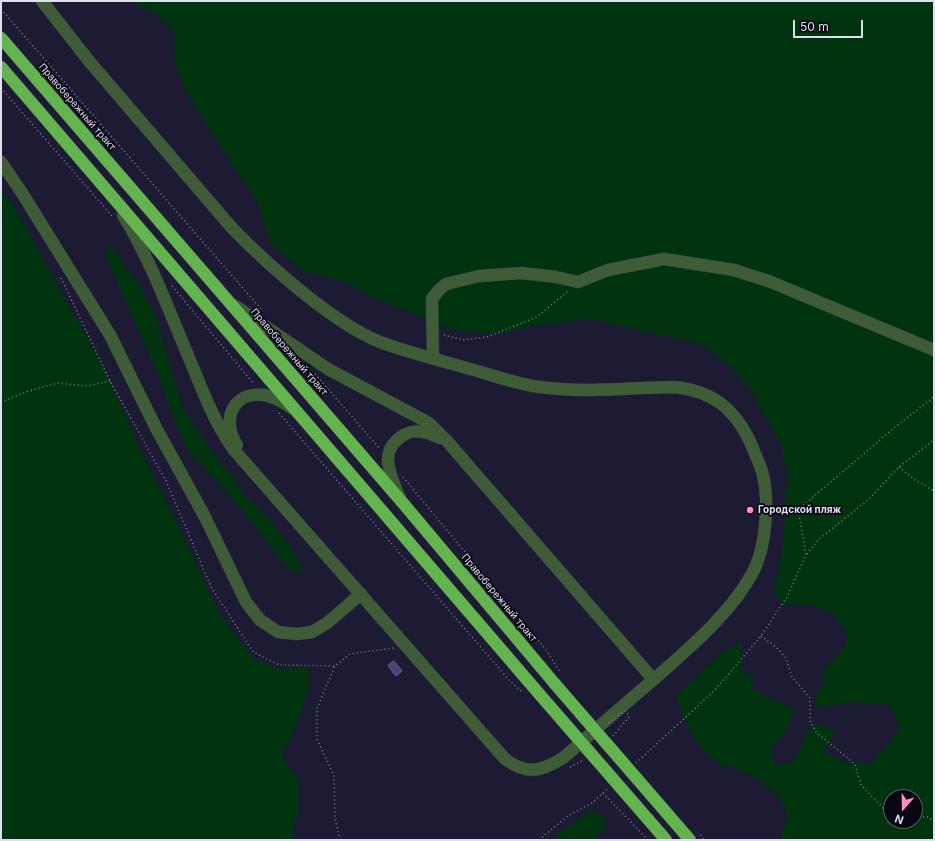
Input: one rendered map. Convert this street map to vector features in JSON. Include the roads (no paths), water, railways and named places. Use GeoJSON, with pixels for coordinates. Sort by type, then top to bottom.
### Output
{"type":"FeatureCollection","features":[{"type":"Feature","properties":{"kind":"highway","name":"Правобережный тракт"},"geometry":{"type":"LineString","coordinates":[[1,38],[402,502],[555,684],[690,840]]}},
{"type":"Feature","properties":{"kind":"highway"},"geometry":{"type":"LineString","coordinates":[[1,67],[666,840]]}},
{"type":"Feature","properties":{"kind":"street"},"geometry":{"type":"LineString","coordinates":[[42,1],[99,73],[232,228],[256,252],[313,299],[360,332],[379,341],[433,358],[516,382],[539,387],[564,389],[673,386],[691,388],[704,392],[717,400],[740,423],[753,448],[763,475],[765,510],[761,552],[746,584],[722,613],[690,647],[563,758],[539,770],[528,770],[515,766],[505,759],[256,473],[234,450],[222,432],[209,407],[147,257],[108,190]]}},
{"type":"Feature","properties":{"kind":"street"},"geometry":{"type":"LineString","coordinates":[[1,162],[22,193],[110,335],[156,428],[205,517],[246,602],[260,620],[278,632],[297,634],[312,632],[327,622],[361,594]]}},
{"type":"Feature","properties":{"kind":"street"},"geometry":{"type":"LineString","coordinates":[[433,358],[432,299],[438,290],[446,284],[479,276],[522,273],[556,277],[578,282],[608,270],[664,259],[734,270],[772,282],[934,350]]}},
{"type":"Feature","properties":{"kind":"street"},"geometry":{"type":"LineString","coordinates":[[231,304],[328,369],[429,423],[447,441],[653,680]]}},
{"type":"Feature","properties":{"kind":"street"},"geometry":{"type":"LineString","coordinates":[[256,473],[233,438],[229,421],[231,410],[238,401],[249,396],[264,395],[280,400],[299,413]]}},
{"type":"Feature","properties":{"kind":"street"},"geometry":{"type":"LineString","coordinates":[[402,502],[391,473],[388,458],[391,446],[402,434],[415,430],[429,433],[447,441]]}},
{"type":"Feature","properties":{"kind":"place","name":"Городской пляж"},"geometry":{"type":"Point","coordinates":[750,510]}}]}
